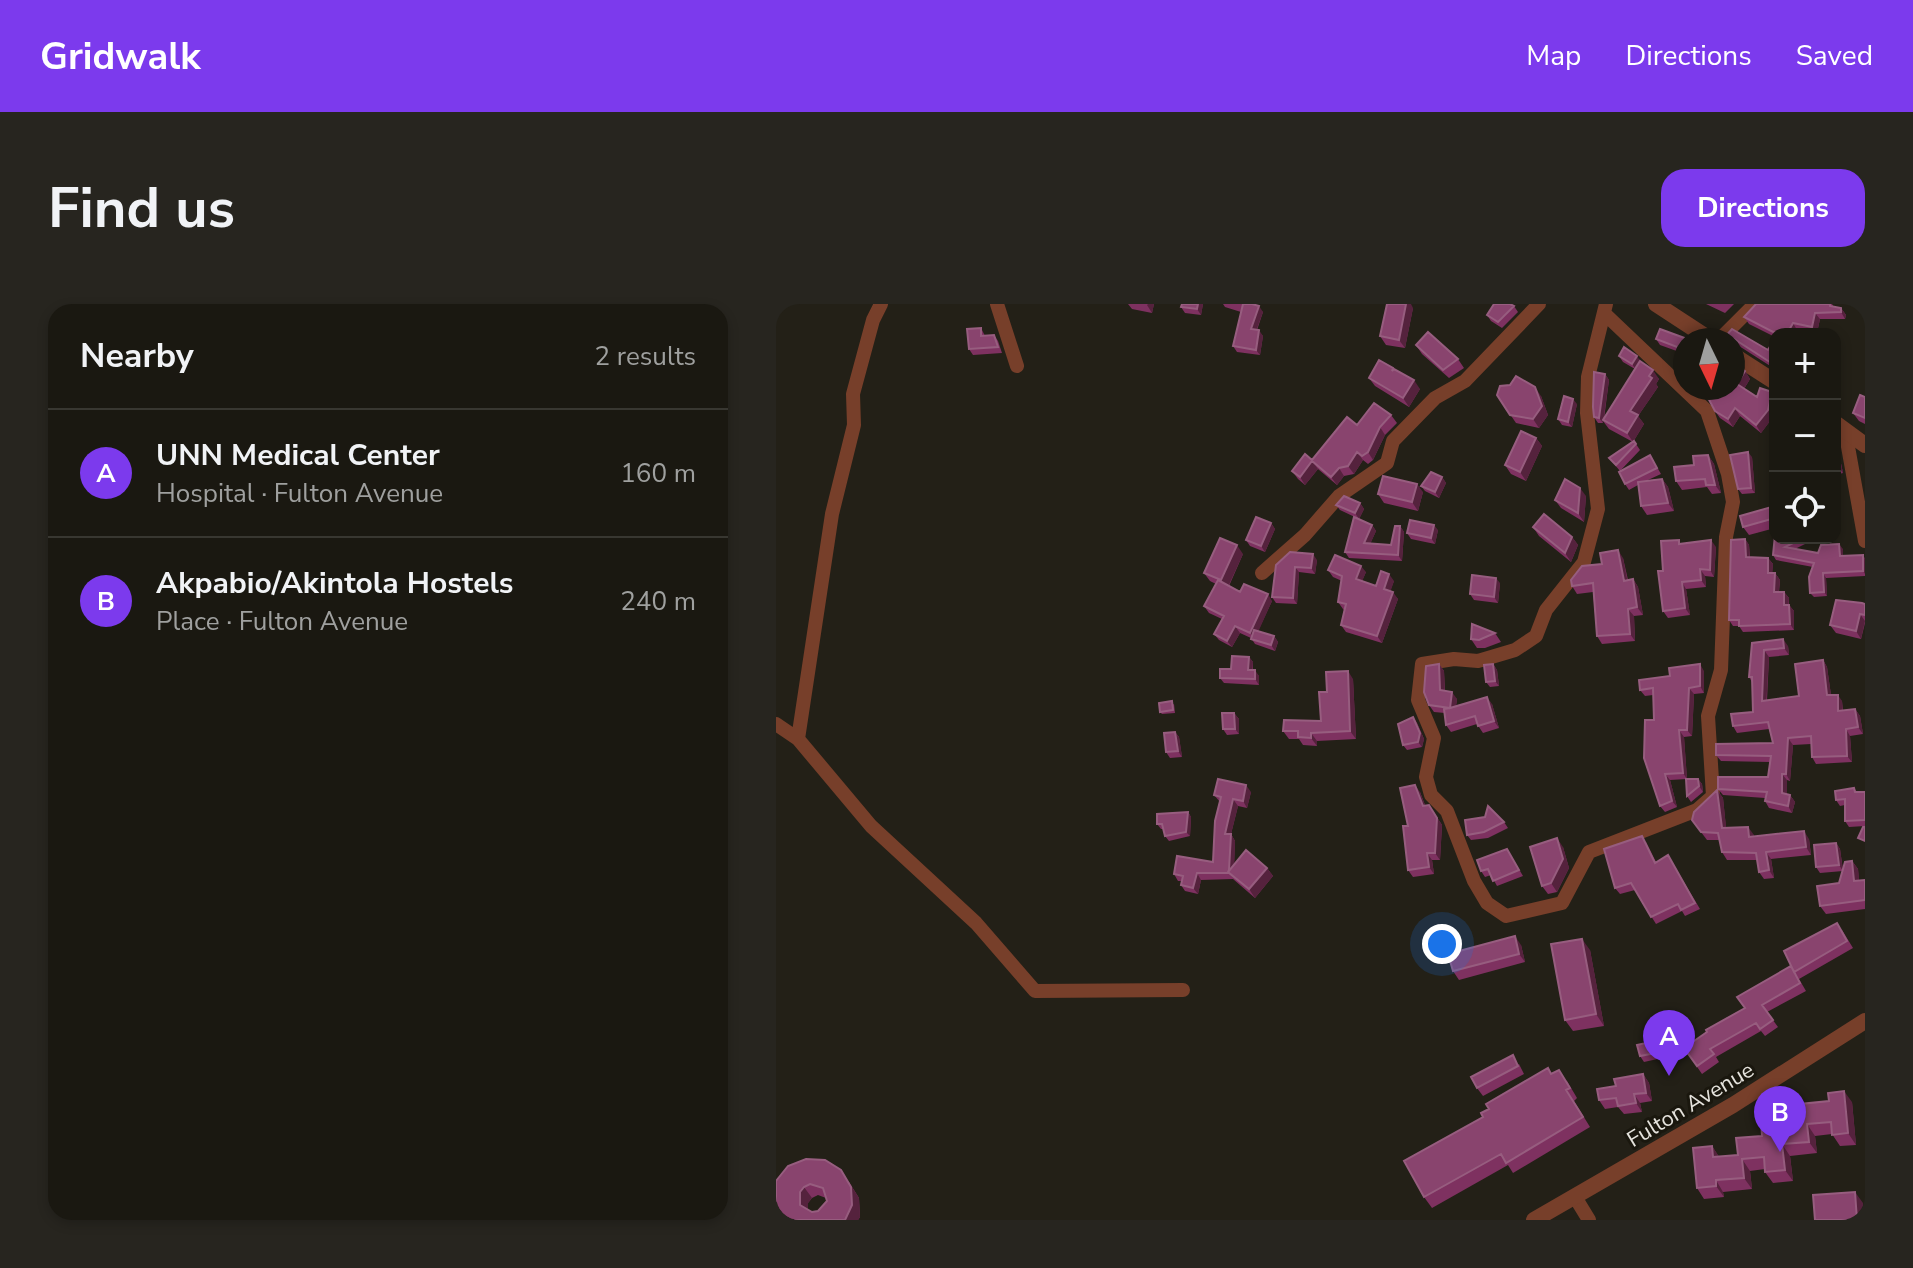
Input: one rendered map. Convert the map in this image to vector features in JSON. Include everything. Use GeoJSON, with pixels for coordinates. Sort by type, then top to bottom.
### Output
{"type":"FeatureCollection","features":[{"type":"Feature","properties":{"kind":"street"},"geometry":{"type":"LineString","coordinates":[[798,739],[832,514],[854,425],[853,394],[873,320],[881,304]]}},
{"type":"Feature","properties":{"kind":"street"},"geometry":{"type":"LineString","coordinates":[[997,304],[1017,366]]}},
{"type":"Feature","properties":{"kind":"street"},"geometry":{"type":"LineString","coordinates":[[1262,573],[1305,535],[1339,496],[1387,463],[1393,441],[1435,398],[1465,381],[1539,304]]}},
{"type":"Feature","properties":{"kind":"street"},"geometry":{"type":"LineString","coordinates":[[1656,304],[1693,328]]}},
{"type":"Feature","properties":{"kind":"street"},"geometry":{"type":"LineString","coordinates":[[1731,328],[1755,304]]}},
{"type":"Feature","properties":{"kind":"street"},"geometry":{"type":"LineString","coordinates":[[1606,310],[1707,411],[1728,474],[1733,502],[1726,537],[1721,670],[1708,716],[1713,796],[1697,810],[1589,852],[1562,903],[1506,916],[1487,903],[1474,881],[1447,811],[1431,795],[1426,777],[1434,738],[1418,700],[1422,664],[1454,659],[1478,661],[1515,650],[1536,636],[1546,610],[1584,562],[1598,509],[1587,413],[1588,377],[1606,310]]}},
{"type":"Feature","properties":{"kind":"street"},"geometry":{"type":"LineString","coordinates":[[1745,363],[1769,378]]}},
{"type":"Feature","properties":{"kind":"street"},"geometry":{"type":"LineString","coordinates":[[1841,428],[1865,445]]}},
{"type":"Feature","properties":{"kind":"street"},"geometry":{"type":"LineString","coordinates":[[1841,432],[1865,541]]}},
{"type":"Feature","properties":{"kind":"street"},"geometry":{"type":"LineString","coordinates":[[776,724],[798,739],[871,826],[976,923],[1035,991],[1183,990]]}},
{"type":"Feature","properties":{"kind":"street","name":"Fulton Avenue"},"geometry":{"type":"LineString","coordinates":[[1534,1220],[1733,1105],[1865,1021]]}},
{"type":"Feature","properties":{"kind":"street"},"geometry":{"type":"LineString","coordinates":[[1575,1197],[1589,1220]]}},
{"type":"Feature","properties":{"kind":"building"},"geometry":{"type":"Polygon","coordinates":[[[1182,304],[1198,304],[1197,309],[1181,307],[1182,304]]]}},
{"type":"Feature","properties":{"kind":"building"},"geometry":{"type":"Polygon","coordinates":[[[1243,304],[1259,306],[1251,329],[1259,330],[1256,350],[1233,346],[1243,304]]]}},
{"type":"Feature","properties":{"kind":"building"},"geometry":{"type":"Polygon","coordinates":[[[1387,304],[1406,304],[1399,340],[1380,336],[1387,304]]]}},
{"type":"Feature","properties":{"kind":"building"},"geometry":{"type":"Polygon","coordinates":[[[1494,304],[1514,306],[1498,322],[1487,315],[1494,304]]]}},
{"type":"Feature","properties":{"kind":"building"},"geometry":{"type":"Polygon","coordinates":[[[1756,304],[1830,304],[1841,308],[1841,312],[1815,313],[1812,327],[1793,323],[1790,328],[1769,330],[1744,317],[1756,304]]]}},
{"type":"Feature","properties":{"kind":"building"},"geometry":{"type":"Polygon","coordinates":[[[981,328],[981,336],[994,335],[998,347],[969,349],[967,329],[981,328]]]}},
{"type":"Feature","properties":{"kind":"building"},"geometry":{"type":"Polygon","coordinates":[[[1660,329],[1673,334],[1673,345],[1656,339],[1660,329]]]}},
{"type":"Feature","properties":{"kind":"building"},"geometry":{"type":"Polygon","coordinates":[[[1428,332],[1458,359],[1443,370],[1416,345],[1428,332]]]}},
{"type":"Feature","properties":{"kind":"building"},"geometry":{"type":"Polygon","coordinates":[[[1745,337],[1769,348],[1769,361],[1745,346],[1745,337]]]}},
{"type":"Feature","properties":{"kind":"building"},"geometry":{"type":"Polygon","coordinates":[[[1624,347],[1637,356],[1632,364],[1619,356],[1624,347]]]}},
{"type":"Feature","properties":{"kind":"building"},"geometry":{"type":"Polygon","coordinates":[[[1379,360],[1393,368],[1392,371],[1394,369],[1414,380],[1403,398],[1369,378],[1379,360]]]}},
{"type":"Feature","properties":{"kind":"building"},"geometry":{"type":"Polygon","coordinates":[[[1640,361],[1653,370],[1649,376],[1652,378],[1630,411],[1638,415],[1627,433],[1603,420],[1640,361]]]}},
{"type":"Feature","properties":{"kind":"building"},"geometry":{"type":"Polygon","coordinates":[[[1594,372],[1605,374],[1599,418],[1594,417],[1594,372]]]}},
{"type":"Feature","properties":{"kind":"building"},"geometry":{"type":"Polygon","coordinates":[[[1516,376],[1535,387],[1542,406],[1533,419],[1510,415],[1497,395],[1500,386],[1510,385],[1516,376]]]}},
{"type":"Feature","properties":{"kind":"building"},"geometry":{"type":"Polygon","coordinates":[[[1760,388],[1769,391],[1768,410],[1756,425],[1735,408],[1728,419],[1715,411],[1709,400],[1745,400],[1745,389],[1757,397],[1760,388]]]}},
{"type":"Feature","properties":{"kind":"building"},"geometry":{"type":"Polygon","coordinates":[[[1860,395],[1865,397],[1865,418],[1853,413],[1860,395]]]}},
{"type":"Feature","properties":{"kind":"building"},"geometry":{"type":"Polygon","coordinates":[[[1564,396],[1573,399],[1568,422],[1558,419],[1564,396]]]}},
{"type":"Feature","properties":{"kind":"building"},"geometry":{"type":"Polygon","coordinates":[[[1374,403],[1391,415],[1380,427],[1368,452],[1362,456],[1357,452],[1348,466],[1339,468],[1331,477],[1312,461],[1300,477],[1292,471],[1305,454],[1312,460],[1347,417],[1357,425],[1374,403]]]}},
{"type":"Feature","properties":{"kind":"building"},"geometry":{"type":"Polygon","coordinates":[[[1521,431],[1536,438],[1520,472],[1505,465],[1521,431]]]}},
{"type":"Feature","properties":{"kind":"building"},"geometry":{"type":"Polygon","coordinates":[[[1634,441],[1636,444],[1616,465],[1609,458],[1634,441]]]}},
{"type":"Feature","properties":{"kind":"building"},"geometry":{"type":"Polygon","coordinates":[[[1748,452],[1751,488],[1738,489],[1730,455],[1748,452]]]}},
{"type":"Feature","properties":{"kind":"building"},"geometry":{"type":"Polygon","coordinates":[[[1650,455],[1657,468],[1625,484],[1619,472],[1650,455]]]}},
{"type":"Feature","properties":{"kind":"building"},"geometry":{"type":"Polygon","coordinates":[[[1708,455],[1715,485],[1706,485],[1705,479],[1676,481],[1674,467],[1694,465],[1693,456],[1708,455]]]}},
{"type":"Feature","properties":{"kind":"building"},"geometry":{"type":"Polygon","coordinates":[[[1431,472],[1442,477],[1435,492],[1421,486],[1431,472]]]}},
{"type":"Feature","properties":{"kind":"building"},"geometry":{"type":"Polygon","coordinates":[[[1383,476],[1417,484],[1412,502],[1378,494],[1383,476]]]}},
{"type":"Feature","properties":{"kind":"building"},"geometry":{"type":"Polygon","coordinates":[[[1565,479],[1580,488],[1578,513],[1555,500],[1565,479]]]}},
{"type":"Feature","properties":{"kind":"building"},"geometry":{"type":"Polygon","coordinates":[[[1662,479],[1668,503],[1641,506],[1638,482],[1662,479]]]}},
{"type":"Feature","properties":{"kind":"building"},"geometry":{"type":"Polygon","coordinates":[[[1344,496],[1360,503],[1355,513],[1336,505],[1344,496]]]}},
{"type":"Feature","properties":{"kind":"building"},"geometry":{"type":"Polygon","coordinates":[[[1769,508],[1769,520],[1743,527],[1740,516],[1769,508]]]}},
{"type":"Feature","properties":{"kind":"building"},"geometry":{"type":"Polygon","coordinates":[[[1544,514],[1572,537],[1565,553],[1533,527],[1544,514]]]}},
{"type":"Feature","properties":{"kind":"building"},"geometry":{"type":"Polygon","coordinates":[[[1256,517],[1271,523],[1261,546],[1246,540],[1256,517]]]}},
{"type":"Feature","properties":{"kind":"building"},"geometry":{"type":"Polygon","coordinates":[[[1354,517],[1372,525],[1364,543],[1391,545],[1395,526],[1400,526],[1398,555],[1345,552],[1354,517]]]}},
{"type":"Feature","properties":{"kind":"building"},"geometry":{"type":"Polygon","coordinates":[[[1410,520],[1434,525],[1431,538],[1407,533],[1410,520]]]}},
{"type":"Feature","properties":{"kind":"building"},"geometry":{"type":"Polygon","coordinates":[[[1220,538],[1237,545],[1221,580],[1204,573],[1220,538]]]}},
{"type":"Feature","properties":{"kind":"building"},"geometry":{"type":"Polygon","coordinates":[[[1745,539],[1746,557],[1768,558],[1768,573],[1775,573],[1774,592],[1784,592],[1784,605],[1789,605],[1790,624],[1739,626],[1739,620],[1729,620],[1731,540],[1745,539]]]}},
{"type":"Feature","properties":{"kind":"building"},"geometry":{"type":"Polygon","coordinates":[[[1679,540],[1679,544],[1711,540],[1710,570],[1700,569],[1701,580],[1682,582],[1685,608],[1663,611],[1658,571],[1663,571],[1661,541],[1679,540]]]}},
{"type":"Feature","properties":{"kind":"building"},"geometry":{"type":"Polygon","coordinates":[[[1774,544],[1791,544],[1785,547],[1818,553],[1821,545],[1839,544],[1840,556],[1863,555],[1863,571],[1823,573],[1824,592],[1810,593],[1809,577],[1814,563],[1773,555],[1774,544]]]}},
{"type":"Feature","properties":{"kind":"building"},"geometry":{"type":"Polygon","coordinates":[[[1618,550],[1624,581],[1633,579],[1637,607],[1628,609],[1630,634],[1597,636],[1593,583],[1572,586],[1571,580],[1582,566],[1602,564],[1600,553],[1618,550]]]}},
{"type":"Feature","properties":{"kind":"building"},"geometry":{"type":"Polygon","coordinates":[[[1290,552],[1313,554],[1311,568],[1295,567],[1293,598],[1272,597],[1276,565],[1290,552]]]}},
{"type":"Feature","properties":{"kind":"building"},"geometry":{"type":"Polygon","coordinates":[[[1335,555],[1361,566],[1356,579],[1376,586],[1381,571],[1389,574],[1384,589],[1393,592],[1377,636],[1341,625],[1346,604],[1338,602],[1342,576],[1328,570],[1335,555]]]}},
{"type":"Feature","properties":{"kind":"building"},"geometry":{"type":"Polygon","coordinates":[[[1472,575],[1496,578],[1494,597],[1470,594],[1472,575]]]}},
{"type":"Feature","properties":{"kind":"building"},"geometry":{"type":"Polygon","coordinates":[[[1218,580],[1240,592],[1244,584],[1268,594],[1250,633],[1235,626],[1227,641],[1214,634],[1224,616],[1204,606],[1218,580]]]}},
{"type":"Feature","properties":{"kind":"building"},"geometry":{"type":"Polygon","coordinates":[[[1836,600],[1865,604],[1865,615],[1860,614],[1856,631],[1830,625],[1836,600]]]}},
{"type":"Feature","properties":{"kind":"building"},"geometry":{"type":"Polygon","coordinates":[[[1472,624],[1495,633],[1479,640],[1471,639],[1472,624]]]}},
{"type":"Feature","properties":{"kind":"building"},"geometry":{"type":"Polygon","coordinates":[[[1254,630],[1274,636],[1271,645],[1251,639],[1254,630]]]}},
{"type":"Feature","properties":{"kind":"building"},"geometry":{"type":"Polygon","coordinates":[[[1783,639],[1784,648],[1764,650],[1762,701],[1799,696],[1795,664],[1823,660],[1827,695],[1838,695],[1838,711],[1855,709],[1858,727],[1846,729],[1847,756],[1812,757],[1811,736],[1788,738],[1782,793],[1790,795],[1788,806],[1765,801],[1767,792],[1718,789],[1718,777],[1768,777],[1771,756],[1716,755],[1716,744],[1773,743],[1768,722],[1733,726],[1731,714],[1753,712],[1752,677],[1749,677],[1752,643],[1783,639]]]}},
{"type":"Feature","properties":{"kind":"building"},"geometry":{"type":"Polygon","coordinates":[[[1232,656],[1249,657],[1248,670],[1255,670],[1255,679],[1220,678],[1220,669],[1231,669],[1232,656]]]}},
{"type":"Feature","properties":{"kind":"building"},"geometry":{"type":"Polygon","coordinates":[[[1439,664],[1440,690],[1452,692],[1450,708],[1429,705],[1424,692],[1426,666],[1439,664]]]}},
{"type":"Feature","properties":{"kind":"building"},"geometry":{"type":"Polygon","coordinates":[[[1493,664],[1495,681],[1486,682],[1484,665],[1493,664]]]}},
{"type":"Feature","properties":{"kind":"building"},"geometry":{"type":"Polygon","coordinates":[[[1700,664],[1700,686],[1689,688],[1687,730],[1679,730],[1683,773],[1665,774],[1672,801],[1660,806],[1644,758],[1645,720],[1654,720],[1653,688],[1640,690],[1639,680],[1670,676],[1669,668],[1700,664]]]}},
{"type":"Feature","properties":{"kind":"building"},"geometry":{"type":"Polygon","coordinates":[[[1348,671],[1350,731],[1311,733],[1311,738],[1298,737],[1298,731],[1283,731],[1284,720],[1321,721],[1319,692],[1327,692],[1326,672],[1348,671]]]}},
{"type":"Feature","properties":{"kind":"building"},"geometry":{"type":"Polygon","coordinates":[[[1487,697],[1494,721],[1478,726],[1475,716],[1446,725],[1444,709],[1487,697]]]}},
{"type":"Feature","properties":{"kind":"building"},"geometry":{"type":"Polygon","coordinates":[[[1172,701],[1173,710],[1160,712],[1159,703],[1172,701]]]}},
{"type":"Feature","properties":{"kind":"building"},"geometry":{"type":"Polygon","coordinates":[[[1222,713],[1234,713],[1235,729],[1223,729],[1222,713]]]}},
{"type":"Feature","properties":{"kind":"building"},"geometry":{"type":"Polygon","coordinates":[[[1413,717],[1420,733],[1418,742],[1403,745],[1398,724],[1413,717]]]}},
{"type":"Feature","properties":{"kind":"building"},"geometry":{"type":"Polygon","coordinates":[[[1175,732],[1178,751],[1166,752],[1164,733],[1175,732]]]}},
{"type":"Feature","properties":{"kind":"building"},"geometry":{"type":"Polygon","coordinates":[[[1218,779],[1246,785],[1243,801],[1233,799],[1225,834],[1231,834],[1229,873],[1197,873],[1193,888],[1181,885],[1183,876],[1174,874],[1177,856],[1213,862],[1215,821],[1221,797],[1214,795],[1218,779]]]}},
{"type":"Feature","properties":{"kind":"building"},"geometry":{"type":"Polygon","coordinates":[[[1686,779],[1698,779],[1699,786],[1687,796],[1686,779]]]}},
{"type":"Feature","properties":{"kind":"building"},"geometry":{"type":"Polygon","coordinates":[[[1415,785],[1423,806],[1429,805],[1437,818],[1435,853],[1427,853],[1429,867],[1408,870],[1403,826],[1408,826],[1400,788],[1415,785]]]}},
{"type":"Feature","properties":{"kind":"building"},"geometry":{"type":"Polygon","coordinates":[[[1854,788],[1855,792],[1865,792],[1865,820],[1845,821],[1845,799],[1836,800],[1835,791],[1854,788]]]}},
{"type":"Feature","properties":{"kind":"building"},"geometry":{"type":"Polygon","coordinates":[[[1717,790],[1722,828],[1748,827],[1749,837],[1804,831],[1806,847],[1766,852],[1769,870],[1759,872],[1756,853],[1722,852],[1718,833],[1701,832],[1692,820],[1694,812],[1717,790]]]}},
{"type":"Feature","properties":{"kind":"building"},"geometry":{"type":"Polygon","coordinates":[[[1488,806],[1504,822],[1484,832],[1467,835],[1465,820],[1485,817],[1488,806]]]}},
{"type":"Feature","properties":{"kind":"building"},"geometry":{"type":"Polygon","coordinates":[[[1188,812],[1186,832],[1165,836],[1162,824],[1157,824],[1157,814],[1188,812]]]}},
{"type":"Feature","properties":{"kind":"building"},"geometry":{"type":"Polygon","coordinates":[[[1865,827],[1865,841],[1858,838],[1865,827]]]}},
{"type":"Feature","properties":{"kind":"building"},"geometry":{"type":"Polygon","coordinates":[[[1642,836],[1655,863],[1668,855],[1695,903],[1681,910],[1678,904],[1651,917],[1631,883],[1615,888],[1604,849],[1642,836]]]}},
{"type":"Feature","properties":{"kind":"building"},"geometry":{"type":"Polygon","coordinates":[[[1557,838],[1563,859],[1551,883],[1542,886],[1530,847],[1557,838]]]}},
{"type":"Feature","properties":{"kind":"building"},"geometry":{"type":"Polygon","coordinates":[[[1836,843],[1839,865],[1816,867],[1814,845],[1836,843]]]}},
{"type":"Feature","properties":{"kind":"building"},"geometry":{"type":"Polygon","coordinates":[[[1507,849],[1519,870],[1493,881],[1488,869],[1481,871],[1477,860],[1507,849]]]}},
{"type":"Feature","properties":{"kind":"building"},"geometry":{"type":"Polygon","coordinates":[[[1246,850],[1267,868],[1249,889],[1228,872],[1246,850]]]}},
{"type":"Feature","properties":{"kind":"building"},"geometry":{"type":"Polygon","coordinates":[[[1852,861],[1854,881],[1865,880],[1865,900],[1820,906],[1817,886],[1839,883],[1845,862],[1852,861]]]}},
{"type":"Feature","properties":{"kind":"building"},"geometry":{"type":"Polygon","coordinates":[[[1837,923],[1847,941],[1794,972],[1784,951],[1837,923]]]}},
{"type":"Feature","properties":{"kind":"building"},"geometry":{"type":"Polygon","coordinates":[[[1515,936],[1519,954],[1453,971],[1448,954],[1515,936]]]}},
{"type":"Feature","properties":{"kind":"building"},"geometry":{"type":"Polygon","coordinates":[[[1582,939],[1596,1014],[1565,1020],[1551,944],[1582,939]]]}},
{"type":"Feature","properties":{"kind":"building"},"geometry":{"type":"Polygon","coordinates":[[[1791,966],[1800,983],[1762,1005],[1773,1020],[1760,1029],[1756,1023],[1710,1049],[1714,1054],[1697,1066],[1684,1048],[1706,1030],[1745,1008],[1737,997],[1791,966]]]}},
{"type":"Feature","properties":{"kind":"building"},"geometry":{"type":"Polygon","coordinates":[[[1678,1036],[1681,1048],[1640,1056],[1637,1045],[1678,1036]]]}},
{"type":"Feature","properties":{"kind":"building"},"geometry":{"type":"Polygon","coordinates":[[[1513,1055],[1518,1066],[1477,1088],[1471,1077],[1513,1055]]]}},
{"type":"Feature","properties":{"kind":"building"},"geometry":{"type":"Polygon","coordinates":[[[1548,1068],[1551,1074],[1559,1070],[1570,1088],[1566,1090],[1583,1117],[1506,1163],[1501,1154],[1424,1197],[1404,1161],[1483,1117],[1481,1113],[1489,1109],[1486,1104],[1548,1068]]]}},
{"type":"Feature","properties":{"kind":"building"},"geometry":{"type":"Polygon","coordinates":[[[1643,1074],[1646,1093],[1634,1094],[1636,1103],[1618,1106],[1616,1098],[1599,1100],[1597,1089],[1616,1086],[1614,1079],[1643,1074]]]}},
{"type":"Feature","properties":{"kind":"building"},"geometry":{"type":"Polygon","coordinates":[[[1844,1091],[1848,1133],[1832,1135],[1831,1122],[1807,1124],[1809,1142],[1782,1144],[1785,1170],[1765,1172],[1764,1157],[1742,1159],[1744,1178],[1716,1180],[1716,1186],[1697,1188],[1693,1148],[1712,1146],[1713,1157],[1738,1155],[1736,1138],[1762,1136],[1761,1120],[1780,1118],[1780,1124],[1802,1122],[1800,1104],[1829,1101],[1828,1093],[1844,1091]]]}},
{"type":"Feature","properties":{"kind":"building"},"geometry":{"type":"Polygon","coordinates":[[[806,1159],[825,1160],[841,1170],[851,1187],[852,1205],[845,1220],[780,1220],[776,1211],[776,1181],[788,1166],[806,1159]],[[810,1184],[804,1187],[800,1192],[800,1205],[812,1212],[818,1211],[827,1201],[823,1188],[810,1184]]]}},
{"type":"Feature","properties":{"kind":"building"},"geometry":{"type":"Polygon","coordinates":[[[1855,1192],[1857,1220],[1815,1220],[1813,1195],[1855,1192]]]}},
{"type":"Feature","properties":{"kind":"place","name":"UNN Medical Center"},"geometry":{"type":"Point","coordinates":[1669,1076]}},
{"type":"Feature","properties":{"kind":"place","name":"Akpabio/Akintola Hostels"},"geometry":{"type":"Point","coordinates":[1780,1152]}}]}
